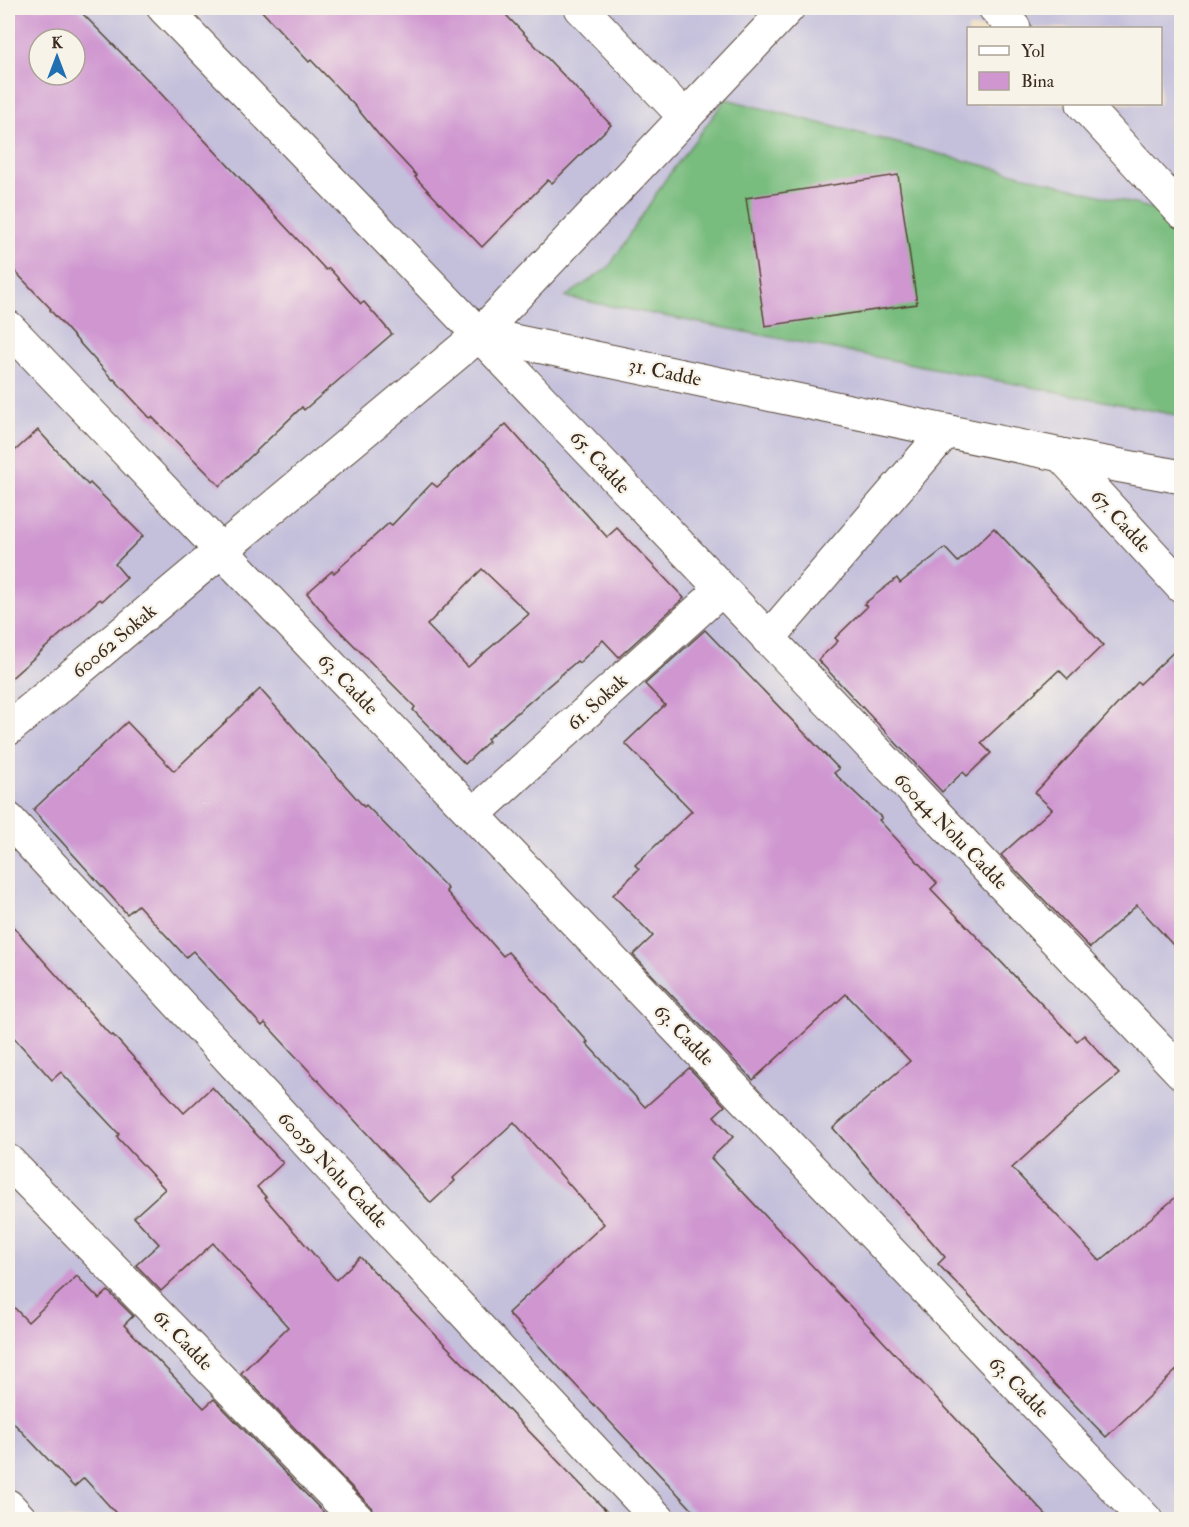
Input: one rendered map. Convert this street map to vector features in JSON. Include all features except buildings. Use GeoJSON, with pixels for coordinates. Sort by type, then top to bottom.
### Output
{"type":"FeatureCollection","features":[{"type":"Feature","properties":{"kind":"street","name":"65. Cadde"},"geometry":{"type":"LineString","coordinates":[[164,8],[480,334],[721,590]]}},
{"type":"Feature","properties":{"kind":"street"},"geometry":{"type":"LineString","coordinates":[[581,8],[686,117]]}},
{"type":"Feature","properties":{"kind":"street"},"geometry":{"type":"LineString","coordinates":[[220,552],[480,334],[788,8]]}},
{"type":"Feature","properties":{"kind":"street"},"geometry":{"type":"LineString","coordinates":[[995,8],[1013,27]]}},
{"type":"Feature","properties":{"kind":"street"},"geometry":{"type":"LineString","coordinates":[[1084,105],[1182,212]]}},
{"type":"Feature","properties":{"kind":"street","name":"63. Cadde"},"geometry":{"type":"LineString","coordinates":[[8,327],[220,552],[474,814],[1146,1520]]}},
{"type":"Feature","properties":{"kind":"street","name":"31. Cadde"},"geometry":{"type":"LineString","coordinates":[[480,334],[1061,455],[1182,477]]}},
{"type":"Feature","properties":{"kind":"street"},"geometry":{"type":"LineString","coordinates":[[768,639],[946,431]]}},
{"type":"Feature","properties":{"kind":"street","name":"67. Cadde"},"geometry":{"type":"LineString","coordinates":[[1061,455],[1182,587]]}},
{"type":"Feature","properties":{"kind":"street","name":"60062 Sokak"},"geometry":{"type":"LineString","coordinates":[[8,729],[220,552]]}},
{"type":"Feature","properties":{"kind":"street","name":"60044 Nolu Cadde"},"geometry":{"type":"LineString","coordinates":[[721,590],[1182,1073]]}},
{"type":"Feature","properties":{"kind":"street","name":"61. Sokak"},"geometry":{"type":"LineString","coordinates":[[474,814],[721,590]]}},
{"type":"Feature","properties":{"kind":"street","name":"60059 Nolu Cadde"},"geometry":{"type":"LineString","coordinates":[[8,819],[659,1520]]}},
{"type":"Feature","properties":{"kind":"street","name":"61. Cadde"},"geometry":{"type":"LineString","coordinates":[[8,1161],[358,1520]]}},
{"type":"Feature","properties":{"kind":"street"},"geometry":{"type":"LineString","coordinates":[[8,1506],[21,1520]]}},
{"type":"Feature","properties":{"kind":"shaded area"},"geometry":{"type":"Polygon","coordinates":[[[8,8],[1181,8],[1181,1519],[8,1519],[8,8]]]}},
{"type":"Feature","properties":{"kind":"green space"},"geometry":{"type":"Polygon","coordinates":[[[726,99],[1181,216],[1181,416],[565,297],[609,267],[665,180],[726,99]]]}}]}
